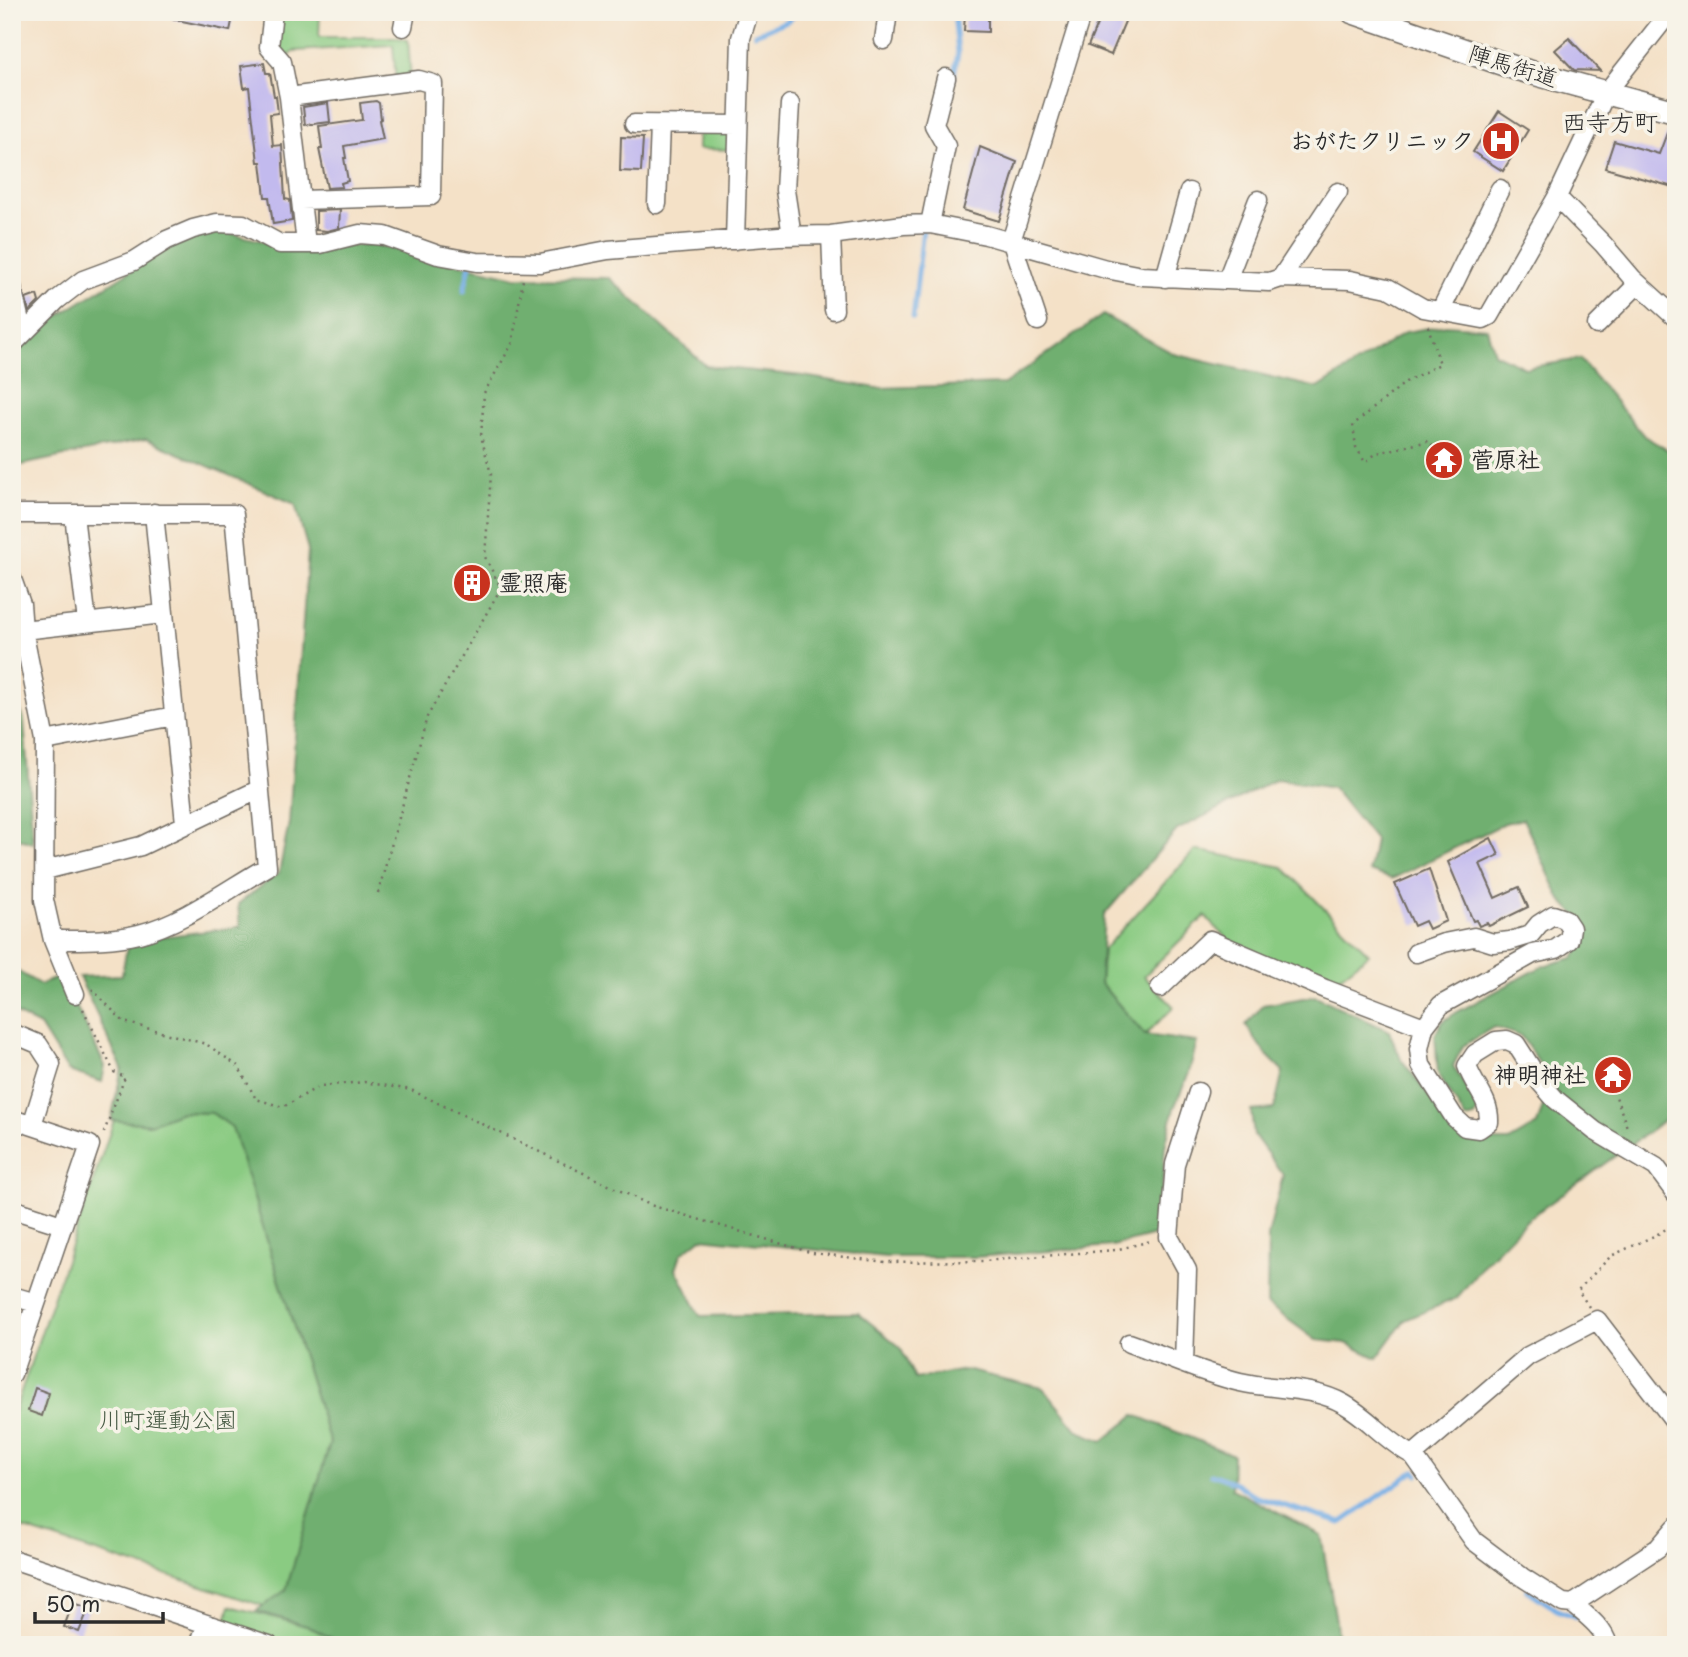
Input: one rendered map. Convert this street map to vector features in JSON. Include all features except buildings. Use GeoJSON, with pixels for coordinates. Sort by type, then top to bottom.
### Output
{"type":"FeatureCollection","features":[{"type":"Feature","properties":{"kind":"main road","name":"陣馬街道"},"geometry":{"type":"LineString","coordinates":[[1353,12],[1515,68],[1676,112]]}},
{"type":"Feature","properties":{"kind":"street"},"geometry":{"type":"LineString","coordinates":[[273,12],[269,47],[282,62],[289,97],[306,244]]}},
{"type":"Feature","properties":{"kind":"street"},"geometry":{"type":"LineString","coordinates":[[734,240],[741,38],[749,12]]}},
{"type":"Feature","properties":{"kind":"street"},"geometry":{"type":"LineString","coordinates":[[884,40],[888,12]]}},
{"type":"Feature","properties":{"kind":"street"},"geometry":{"type":"LineString","coordinates":[[1038,321],[1012,243],[1082,12]]}},
{"type":"Feature","properties":{"kind":"street"},"geometry":{"type":"LineString","coordinates":[[14,343],[57,300],[83,280],[134,261],[167,240],[217,223],[243,224],[280,244],[320,244],[360,234],[385,236],[438,254],[477,262],[526,263],[540,263],[608,250],[831,235],[930,224],[986,235],[1106,269],[1165,278],[1269,282],[1281,278],[1350,280],[1388,288],[1423,308],[1483,318],[1489,316],[1557,197],[1606,93],[1670,12]]}},
{"type":"Feature","properties":{"kind":"street"},"geometry":{"type":"LineString","coordinates":[[930,224],[946,146],[929,114],[946,78]]}},
{"type":"Feature","properties":{"kind":"street"},"geometry":{"type":"LineString","coordinates":[[289,97],[419,80],[433,84],[431,196],[301,200]]}},
{"type":"Feature","properties":{"kind":"street"},"geometry":{"type":"LineString","coordinates":[[790,104],[785,190],[792,236]]}},
{"type":"Feature","properties":{"kind":"street"},"geometry":{"type":"LineString","coordinates":[[634,124],[738,125]]}},
{"type":"Feature","properties":{"kind":"street"},"geometry":{"type":"LineString","coordinates":[[789,124],[808,125]]}},
{"type":"Feature","properties":{"kind":"street"},"geometry":{"type":"LineString","coordinates":[[657,204],[660,125]]}},
{"type":"Feature","properties":{"kind":"street"},"geometry":{"type":"LineString","coordinates":[[1441,310],[1477,216],[1500,189]]}},
{"type":"Feature","properties":{"kind":"street"},"geometry":{"type":"LineString","coordinates":[[1165,278],[1189,192]]}},
{"type":"Feature","properties":{"kind":"street"},"geometry":{"type":"LineString","coordinates":[[1281,278],[1338,192]]}},
{"type":"Feature","properties":{"kind":"street"},"geometry":{"type":"LineString","coordinates":[[1557,197],[1638,284],[1676,318]]}},
{"type":"Feature","properties":{"kind":"street"},"geometry":{"type":"LineString","coordinates":[[1227,280],[1258,200]]}},
{"type":"Feature","properties":{"kind":"street"},"geometry":{"type":"LineString","coordinates":[[831,235],[834,310]]}},
{"type":"Feature","properties":{"kind":"street"},"geometry":{"type":"LineString","coordinates":[[1597,325],[1638,284]]}},
{"type":"Feature","properties":{"kind":"street"},"geometry":{"type":"LineString","coordinates":[[12,287],[19,317],[14,343]]}},
{"type":"Feature","properties":{"kind":"street"},"geometry":{"type":"LineString","coordinates":[[154,513],[185,823]]}},
{"type":"Feature","properties":{"kind":"street"},"geometry":{"type":"LineString","coordinates":[[12,514],[234,514],[267,867],[166,925],[112,939],[53,940]]}},
{"type":"Feature","properties":{"kind":"street"},"geometry":{"type":"LineString","coordinates":[[74,515],[87,622]]}},
{"type":"Feature","properties":{"kind":"street"},"geometry":{"type":"LineString","coordinates":[[12,579],[21,604],[23,631],[46,741],[44,900],[53,940],[74,989]]}},
{"type":"Feature","properties":{"kind":"street"},"geometry":{"type":"LineString","coordinates":[[23,631],[163,614]]}},
{"type":"Feature","properties":{"kind":"street"},"geometry":{"type":"LineString","coordinates":[[46,741],[174,716]]}},
{"type":"Feature","properties":{"kind":"street"},"geometry":{"type":"LineString","coordinates":[[45,870],[141,846],[260,789]]}},
{"type":"Feature","properties":{"kind":"street"},"geometry":{"type":"LineString","coordinates":[[1416,953],[1444,943],[1474,937],[1493,943],[1510,941],[1530,935],[1539,924],[1553,915],[1565,919],[1570,928],[1569,940],[1556,949],[1533,954],[1441,1005],[1424,1027],[1419,1049],[1421,1065],[1454,1117],[1465,1127],[1479,1129],[1489,1122],[1490,1108],[1467,1066],[1475,1054],[1496,1041],[1507,1040],[1516,1044],[1541,1083],[1555,1099],[1595,1131],[1631,1145],[1656,1167],[1676,1194]]}},
{"type":"Feature","properties":{"kind":"street"},"geometry":{"type":"LineString","coordinates":[[1160,989],[1210,940],[1424,1027]]}},
{"type":"Feature","properties":{"kind":"street"},"geometry":{"type":"LineString","coordinates":[[12,1032],[38,1044],[51,1064],[32,1125]]}},
{"type":"Feature","properties":{"kind":"street"},"geometry":{"type":"LineString","coordinates":[[1184,1363],[1187,1270],[1169,1237],[1175,1164],[1198,1091]]}},
{"type":"Feature","properties":{"kind":"street"},"geometry":{"type":"LineString","coordinates":[[12,1119],[89,1145],[12,1374]]}},
{"type":"Feature","properties":{"kind":"street"},"geometry":{"type":"LineString","coordinates":[[12,1209],[62,1225]]}},
{"type":"Feature","properties":{"kind":"street"},"geometry":{"type":"LineString","coordinates":[[12,1296],[36,1303]]}},
{"type":"Feature","properties":{"kind":"street"},"geometry":{"type":"LineString","coordinates":[[1413,1455],[1528,1356],[1597,1320],[1676,1423]]}},
{"type":"Feature","properties":{"kind":"street"},"geometry":{"type":"LineString","coordinates":[[1129,1343],[1204,1373],[1244,1383],[1318,1393],[1345,1404],[1399,1448],[1413,1455],[1474,1541],[1522,1577],[1563,1603],[1573,1604],[1592,1620],[1608,1645]]}},
{"type":"Feature","properties":{"kind":"street"},"geometry":{"type":"LineString","coordinates":[[1573,1604],[1658,1548],[1676,1527]]}},
{"type":"Feature","properties":{"kind":"street"},"geometry":{"type":"LineString","coordinates":[[12,1559],[269,1645]]}},
{"type":"Feature","properties":{"kind":"street"},"geometry":{"type":"LineString","coordinates":[[199,1645],[207,1624]]}},
{"type":"Feature","properties":{"kind":"path"},"geometry":{"type":"LineString","coordinates":[[378,893],[427,717],[501,589],[485,558],[491,474],[481,436],[484,393],[512,344],[526,263]]}},
{"type":"Feature","properties":{"kind":"path"},"geometry":{"type":"LineString","coordinates":[[1429,332],[1440,364],[1407,381],[1353,425],[1356,447],[1365,462],[1377,453],[1429,441],[1437,453]]}},
{"type":"Feature","properties":{"kind":"path"},"geometry":{"type":"LineString","coordinates":[[101,1142],[125,1077],[114,1072],[74,989],[92,989],[124,1022],[206,1044],[238,1066],[256,1099],[283,1107],[320,1086],[364,1082],[411,1090],[650,1205],[813,1253],[885,1262],[984,1261],[1115,1250],[1169,1237]]}},
{"type":"Feature","properties":{"kind":"path"},"geometry":{"type":"LineString","coordinates":[[1614,1091],[1631,1145]]}},
{"type":"Feature","properties":{"kind":"path"},"geometry":{"type":"LineString","coordinates":[[1597,1320],[1578,1290],[1611,1256],[1676,1223]]}},
{"type":"Feature","properties":{"kind":"green space"},"geometry":{"type":"Polygon","coordinates":[[[273,12],[320,12],[319,37],[395,37],[408,40],[411,81],[396,83],[393,45],[295,51],[282,62],[269,47],[273,12]]]}},
{"type":"Feature","properties":{"kind":"green space"},"geometry":{"type":"Polygon","coordinates":[[[699,125],[731,125],[735,150],[698,149],[699,125]]]}},
{"type":"Feature","properties":{"kind":"green space"},"geometry":{"type":"Polygon","coordinates":[[[202,226],[294,249],[372,244],[516,277],[609,278],[706,366],[803,376],[877,388],[1004,384],[1103,315],[1174,354],[1318,388],[1406,332],[1446,325],[1487,328],[1494,353],[1525,368],[1580,359],[1644,436],[1676,455],[1676,1112],[1528,1219],[1485,1263],[1457,1298],[1405,1320],[1377,1358],[1346,1343],[1316,1340],[1267,1304],[1268,1236],[1283,1175],[1254,1135],[1251,1111],[1274,1109],[1283,1071],[1264,1052],[1246,1025],[1263,1005],[1316,996],[1389,1031],[1401,1059],[1463,1141],[1509,1141],[1537,1125],[1551,1081],[1521,1036],[1494,1027],[1463,1046],[1453,1066],[1479,1109],[1475,1117],[1466,1119],[1438,1074],[1435,1035],[1442,1022],[1457,1012],[1543,966],[1573,958],[1588,938],[1582,921],[1561,900],[1523,819],[1505,823],[1392,879],[1369,871],[1375,840],[1333,788],[1277,779],[1177,830],[1104,915],[1100,983],[1145,1035],[1197,1042],[1189,1073],[1174,1108],[1165,1147],[1159,1234],[1112,1246],[975,1257],[886,1257],[701,1238],[681,1254],[676,1269],[700,1316],[858,1313],[900,1347],[915,1379],[965,1370],[1043,1388],[1078,1431],[1103,1441],[1135,1415],[1233,1455],[1232,1489],[1321,1535],[1338,1645],[344,1645],[310,1627],[256,1611],[286,1590],[330,1443],[232,1127],[212,1113],[181,1112],[150,1124],[111,1120],[122,1068],[79,977],[122,975],[128,941],[240,927],[238,904],[279,873],[289,823],[308,550],[295,504],[146,439],[12,467],[12,345],[202,226]]]}},
{"type":"Feature","properties":{"kind":"green space"},"geometry":{"type":"Polygon","coordinates":[[[12,685],[24,721],[33,843],[12,837],[12,685]]]}},
{"type":"Feature","properties":{"kind":"green space"},"geometry":{"type":"Polygon","coordinates":[[[1195,850],[1283,867],[1369,954],[1325,989],[1229,941],[1205,916],[1144,976],[1174,1007],[1145,1035],[1100,983],[1103,950],[1195,850]]]}},
{"type":"Feature","properties":{"kind":"green space"},"geometry":{"type":"Polygon","coordinates":[[[12,968],[41,985],[61,975],[105,1066],[102,1082],[68,1071],[40,1026],[12,1012],[12,968]]]}},
{"type":"Feature","properties":{"kind":"green space","name":"川町運動公園"},"geometry":{"type":"Polygon","coordinates":[[[181,1112],[212,1113],[232,1127],[330,1443],[286,1591],[264,1606],[12,1525],[12,1418],[114,1120],[150,1124],[181,1112]]]}},
{"type":"Feature","properties":{"kind":"green space"},"geometry":{"type":"Polygon","coordinates":[[[230,1606],[310,1627],[344,1645],[217,1645],[230,1606]]]}},
{"type":"Feature","properties":{"kind":"waterway"},"geometry":{"type":"LineString","coordinates":[[755,34],[787,21],[800,12]]}},
{"type":"Feature","properties":{"kind":"waterway"},"geometry":{"type":"LineString","coordinates":[[953,79],[958,53],[954,12]]}},
{"type":"Feature","properties":{"kind":"waterway"},"geometry":{"type":"LineString","coordinates":[[913,318],[923,229]]}},
{"type":"Feature","properties":{"kind":"waterway"},"geometry":{"type":"LineString","coordinates":[[464,291],[470,265]]}},
{"type":"Feature","properties":{"kind":"waterway"},"geometry":{"type":"LineString","coordinates":[[1211,1474],[1236,1483],[1256,1497],[1341,1523],[1415,1471],[1418,1475]]}},
{"type":"Feature","properties":{"kind":"waterway"},"geometry":{"type":"LineString","coordinates":[[1527,1590],[1557,1610],[1576,1617]]}},
{"type":"Feature","properties":{"kind":"place","name":"おがたクリニック"},"geometry":{"type":"Point","coordinates":[1501,141]}},
{"type":"Feature","properties":{"kind":"place","name":"菅原社"},"geometry":{"type":"Point","coordinates":[1444,460]}},
{"type":"Feature","properties":{"kind":"place","name":"霊照庵"},"geometry":{"type":"Point","coordinates":[472,583]}},
{"type":"Feature","properties":{"kind":"place","name":"神明神社"},"geometry":{"type":"Point","coordinates":[1613,1075]}},
{"type":"Feature","properties":{"kind":"district","name":"西寺方町"},"geometry":{"type":"Point","coordinates":[1610,123]}}]}
